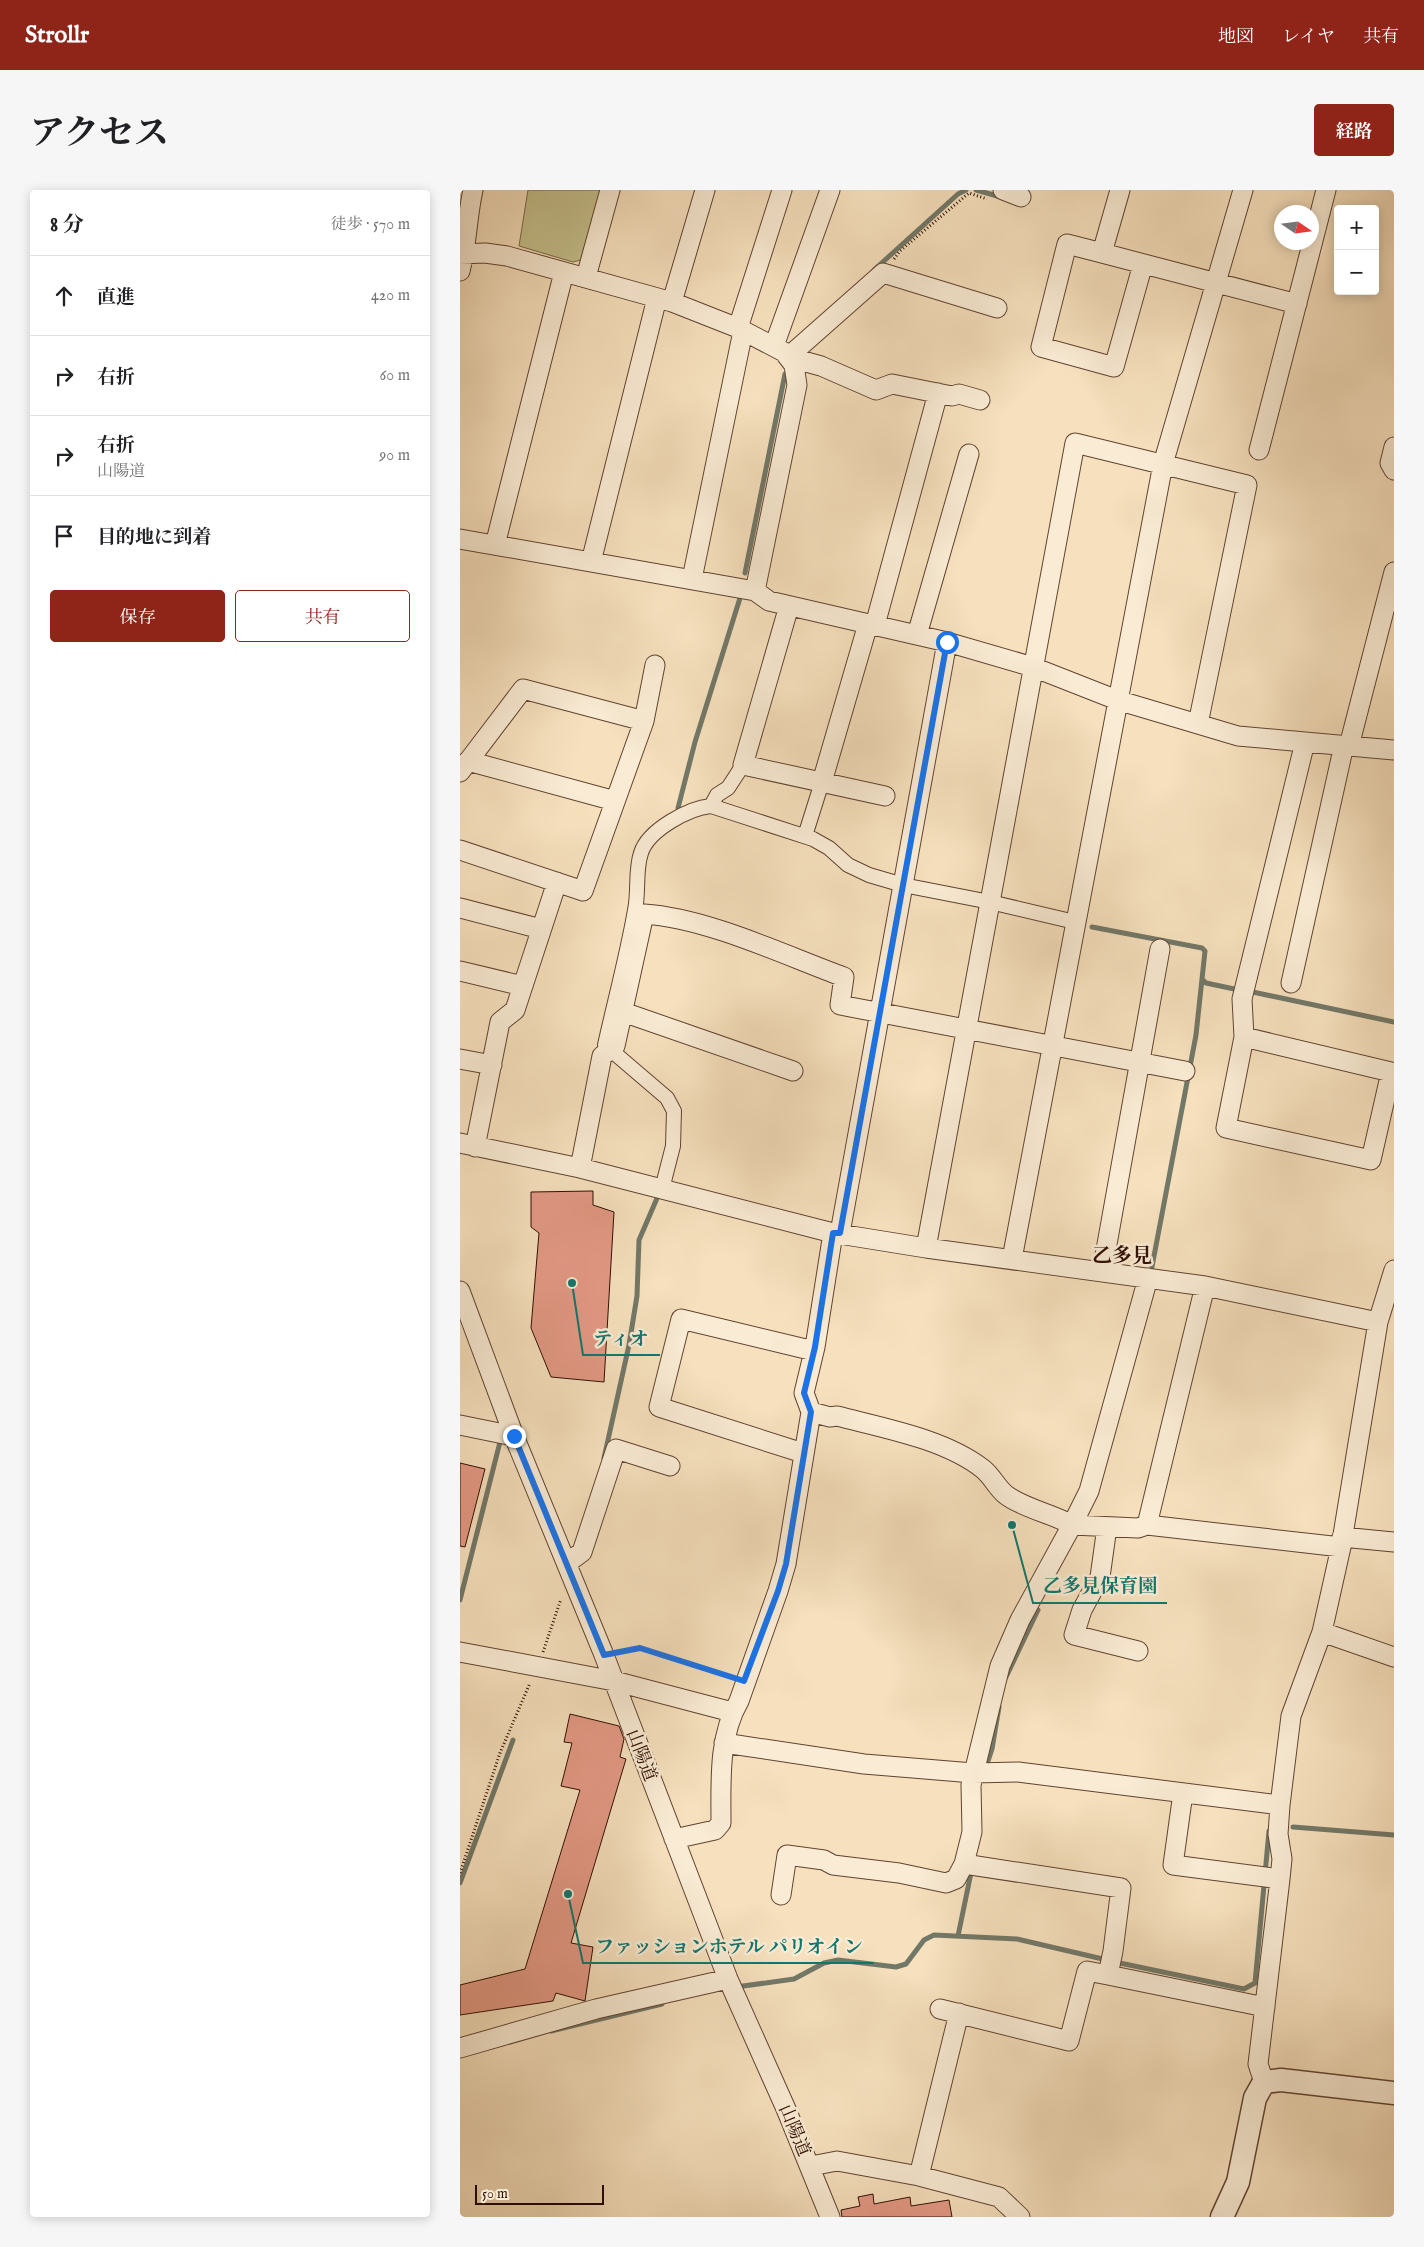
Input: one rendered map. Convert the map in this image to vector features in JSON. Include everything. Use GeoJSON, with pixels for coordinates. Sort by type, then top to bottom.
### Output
{"type":"FeatureCollection","features":[{"type":"Feature","properties":{"kind":"street"},"geometry":{"type":"LineString","coordinates":[[473,190],[462,260],[485,253],[507,256],[665,300],[740,330],[781,352],[821,366],[876,390],[892,384],[952,396],[959,394],[980,400]]}},
{"type":"Feature","properties":{"kind":"street"},"geometry":{"type":"LineString","coordinates":[[586,277],[610,190]]}},
{"type":"Feature","properties":{"kind":"street"},"geometry":{"type":"LineString","coordinates":[[591,562],[665,300],[705,190]]}},
{"type":"Feature","properties":{"kind":"street"},"geometry":{"type":"LineString","coordinates":[[692,579],[740,330],[782,190]]}},
{"type":"Feature","properties":{"kind":"street"},"geometry":{"type":"LineString","coordinates":[[781,352],[830,190]]}},
{"type":"Feature","properties":{"kind":"street"},"geometry":{"type":"LineString","coordinates":[[1102,253],[1120,190]]}},
{"type":"Feature","properties":{"kind":"street"},"geometry":{"type":"LineString","coordinates":[[1012,1259],[1163,464],[1243,190]]}},
{"type":"Feature","properties":{"kind":"street"},"geometry":{"type":"LineString","coordinates":[[1259,450],[1326,190]]}},
{"type":"Feature","properties":{"kind":"street"},"geometry":{"type":"LineString","coordinates":[[1143,264],[1114,367],[1041,347],[1067,244],[1297,304]]}},
{"type":"Feature","properties":{"kind":"street"},"geometry":{"type":"LineString","coordinates":[[495,545],[564,272]]}},
{"type":"Feature","properties":{"kind":"street"},"geometry":{"type":"LineString","coordinates":[[781,352],[883,273],[997,308]]}},
{"type":"Feature","properties":{"kind":"street"},"geometry":{"type":"LineString","coordinates":[[755,591],[797,385],[794,365],[781,352]]}},
{"type":"Feature","properties":{"kind":"street"},"geometry":{"type":"LineString","coordinates":[[805,836],[871,625],[938,393]]}},
{"type":"Feature","properties":{"kind":"street"},"geometry":{"type":"LineString","coordinates":[[926,1248],[1075,443],[1247,485],[1198,724]]}},
{"type":"Feature","properties":{"kind":"street"},"geometry":{"type":"LineString","coordinates":[[1394,447],[1390,463],[1394,470]]}},
{"type":"Feature","properties":{"kind":"street"},"geometry":{"type":"LineString","coordinates":[[917,635],[969,454]]}},
{"type":"Feature","properties":{"kind":"street"},"geometry":{"type":"LineString","coordinates":[[460,539],[755,591],[769,601],[947,642],[1033,667],[1117,700],[1238,736],[1394,750]]}},
{"type":"Feature","properties":{"kind":"street"},"geometry":{"type":"LineString","coordinates":[[1291,983],[1346,745],[1394,572]]}},
{"type":"Feature","properties":{"kind":"street"},"geometry":{"type":"LineString","coordinates":[[711,806],[717,795],[728,788],[742,765],[789,606]]}},
{"type":"Feature","properties":{"kind":"street"},"geometry":{"type":"LineString","coordinates":[[674,1839],[715,1830],[721,1823],[724,1744],[732,1712],[739,1701],[744,1681],[778,1591],[786,1564],[811,1412],[804,1393],[814,1351],[880,1013],[947,642]]}},
{"type":"Feature","properties":{"kind":"street"},"geometry":{"type":"LineString","coordinates":[[460,850],[583,891],[644,721],[655,665]]}},
{"type":"Feature","properties":{"kind":"street"},"geometry":{"type":"LineString","coordinates":[[615,801],[464,767],[523,689],[644,721]]}},
{"type":"Feature","properties":{"kind":"street"},"geometry":{"type":"LineString","coordinates":[[1244,1037],[1391,1072],[1371,1160],[1226,1128],[1244,1037],[1244,991],[1305,742]]}},
{"type":"Feature","properties":{"kind":"street"},"geometry":{"type":"LineString","coordinates":[[742,765],[885,796]]}},
{"type":"Feature","properties":{"kind":"street"},"geometry":{"type":"LineString","coordinates":[[662,1189],[673,1146],[674,1111],[667,1098],[609,1051],[605,1045],[636,909],[641,852],[658,830],[684,813],[700,807],[711,806],[805,836],[829,848],[848,865],[869,875],[903,885],[990,902],[1075,922]]}},
{"type":"Feature","properties":{"kind":"street"},"geometry":{"type":"LineString","coordinates":[[557,882],[515,1010],[500,1022],[492,1065],[468,1145],[580,1168],[836,1233],[926,1248],[1205,1286],[1378,1322]]}},
{"type":"Feature","properties":{"kind":"street"},"geometry":{"type":"LineString","coordinates":[[460,908],[542,929]]}},
{"type":"Feature","properties":{"kind":"street"},"geometry":{"type":"LineString","coordinates":[[580,1168],[602,1056],[615,1046],[644,914],[662,915],[704,925],[844,977],[840,1004],[966,1030],[1185,1071]]}},
{"type":"Feature","properties":{"kind":"street"},"geometry":{"type":"LineString","coordinates":[[1102,1272],[1160,948]]}},
{"type":"Feature","properties":{"kind":"street"},"geometry":{"type":"LineString","coordinates":[[460,972],[523,986]]}},
{"type":"Feature","properties":{"kind":"street"},"geometry":{"type":"LineString","coordinates":[[623,1012],[793,1071]]}},
{"type":"Feature","properties":{"kind":"street"},"geometry":{"type":"LineString","coordinates":[[460,1059],[492,1065]]}},
{"type":"Feature","properties":{"kind":"street"},"geometry":{"type":"LineString","coordinates":[[1222,2217],[1238,2182],[1255,2098],[1264,2082],[1258,2064],[1265,2007],[1269,1878],[1282,1859],[1278,1834],[1291,1716],[1322,1632],[1341,1542],[1378,1322],[1394,1270]]}},
{"type":"Feature","properties":{"kind":"street"},"geometry":{"type":"LineString","coordinates":[[781,1895],[787,1855],[824,1860],[833,1865],[899,1873],[946,1883],[956,1879],[971,1865],[971,1785],[981,1773],[1000,1666],[1020,1620],[1089,1491],[1148,1278]]}},
{"type":"Feature","properties":{"kind":"street"},"geometry":{"type":"LineString","coordinates":[[1147,1525],[1205,1286]]}},
{"type":"Feature","properties":{"kind":"street","name":"山陽道"},"geometry":{"type":"LineString","coordinates":[[460,1291],[514,1436],[604,1655],[731,1985],[811,2166],[830,2217]]}},
{"type":"Feature","properties":{"kind":"street"},"geometry":{"type":"LineString","coordinates":[[803,1453],[659,1407],[681,1319],[814,1351]]}},
{"type":"Feature","properties":{"kind":"street"},"geometry":{"type":"LineString","coordinates":[[811,1412],[830,1417],[837,1416],[934,1442],[984,1469],[1005,1494],[1028,1506],[1072,1524],[1138,1528],[1147,1525],[1341,1542],[1394,1542]]}},
{"type":"Feature","properties":{"kind":"street"},"geometry":{"type":"LineString","coordinates":[[460,1424],[514,1436]]}},
{"type":"Feature","properties":{"kind":"street"},"geometry":{"type":"LineString","coordinates":[[569,1567],[582,1552],[616,1449],[670,1466]]}},
{"type":"Feature","properties":{"kind":"street"},"geometry":{"type":"LineString","coordinates":[[1107,1527],[1100,1577],[1082,1610],[1074,1635],[1138,1651]]}},
{"type":"Feature","properties":{"kind":"street"},"geometry":{"type":"LineString","coordinates":[[1322,1632],[1394,1657]]}},
{"type":"Feature","properties":{"kind":"street"},"geometry":{"type":"LineString","coordinates":[[460,1652],[614,1681],[732,1712]]}},
{"type":"Feature","properties":{"kind":"street"},"geometry":{"type":"LineString","coordinates":[[724,1744],[864,1764],[981,1773],[1018,1772],[1280,1806]]}},
{"type":"Feature","properties":{"kind":"street"},"geometry":{"type":"LineString","coordinates":[[1184,1793],[1173,1865],[1269,1878]]}},
{"type":"Feature","properties":{"kind":"street"},"geometry":{"type":"LineString","coordinates":[[971,1865],[1120,1888],[1110,1964]]}},
{"type":"Feature","properties":{"kind":"street"},"geometry":{"type":"LineString","coordinates":[[940,2009],[1069,2040],[1087,1971],[1110,1964],[1265,2007]]}},
{"type":"Feature","properties":{"kind":"street"},"geometry":{"type":"LineString","coordinates":[[460,2048],[596,2009],[731,1985]]}},
{"type":"Feature","properties":{"kind":"street"},"geometry":{"type":"LineString","coordinates":[[919,2176],[959,2013]]}},
{"type":"Feature","properties":{"kind":"street"},"geometry":{"type":"LineString","coordinates":[[1264,2082],[1281,2080],[1394,2093]]}},
{"type":"Feature","properties":{"kind":"street"},"geometry":{"type":"LineString","coordinates":[[811,2166],[836,2161],[919,2176],[999,2197],[1020,2217]]}},
{"type":"Feature","properties":{"kind":"path"},"geometry":{"type":"LineString","coordinates":[[883,273],[900,251],[969,193],[1010,195]]}},
{"type":"Feature","properties":{"kind":"path"},"geometry":{"type":"LineString","coordinates":[[460,1872],[500,1753],[536,1666],[569,1567]]}},
{"type":"Feature","properties":{"kind":"path"},"geometry":{"type":"LineString","coordinates":[[604,1655],[640,1648],[744,1681]]}},
{"type":"Feature","properties":{"kind":"shaded area"},"geometry":{"type":"Polygon","coordinates":[[[528,190],[603,190],[581,260],[573,262],[519,246],[528,190]]]}},
{"type":"Feature","properties":{"kind":"building"},"geometry":{"type":"Polygon","coordinates":[[[593,1191],[593,1205],[614,1212],[604,1382],[551,1377],[531,1328],[539,1233],[531,1227],[531,1192],[593,1191]]]}},
{"type":"Feature","properties":{"kind":"building"},"geometry":{"type":"Polygon","coordinates":[[[460,1463],[485,1469],[465,1547],[460,1546],[460,1463]]]}},
{"type":"Feature","properties":{"kind":"building"},"geometry":{"type":"Polygon","coordinates":[[[570,1714],[619,1726],[624,1739],[620,1757],[626,1759],[571,1943],[593,1947],[585,2001],[556,1993],[553,2001],[460,2015],[460,1985],[525,1969],[580,1790],[561,1786],[572,1743],[564,1742],[570,1714]]]}},
{"type":"Feature","properties":{"kind":"building"},"geometry":{"type":"Polygon","coordinates":[[[873,2194],[874,2204],[910,2197],[911,2206],[949,2200],[952,2217],[842,2217],[841,2210],[860,2206],[858,2197],[873,2194]]]}},
{"type":"Feature","properties":{"kind":"waterway"},"geometry":{"type":"LineString","coordinates":[[874,270],[958,194],[966,190]]}},
{"type":"Feature","properties":{"kind":"waterway"},"geometry":{"type":"LineString","coordinates":[[976,190],[1001,197]]}},
{"type":"Feature","properties":{"kind":"waterway"},"geometry":{"type":"LineString","coordinates":[[745,573],[785,374]]}},
{"type":"Feature","properties":{"kind":"waterway"},"geometry":{"type":"LineString","coordinates":[[678,808],[695,742],[740,598]]}},
{"type":"Feature","properties":{"kind":"waterway"},"geometry":{"type":"LineString","coordinates":[[1092,927],[1202,948],[1205,951],[1202,979],[1206,983],[1239,990]]}},
{"type":"Feature","properties":{"kind":"waterway"},"geometry":{"type":"LineString","coordinates":[[1151,1272],[1196,1035],[1202,979]]}},
{"type":"Feature","properties":{"kind":"waterway"},"geometry":{"type":"LineString","coordinates":[[1248,991],[1394,1022]]}},
{"type":"Feature","properties":{"kind":"waterway"},"geometry":{"type":"LineString","coordinates":[[604,1458],[629,1345],[637,1296],[639,1240],[658,1196]]}},
{"type":"Feature","properties":{"kind":"waterway"},"geometry":{"type":"LineString","coordinates":[[460,1600],[500,1442]]}},
{"type":"Feature","properties":{"kind":"waterway"},"geometry":{"type":"LineString","coordinates":[[1006,1677],[1038,1610]]}},
{"type":"Feature","properties":{"kind":"waterway"},"geometry":{"type":"LineString","coordinates":[[985,1770],[992,1749],[999,1707]]}},
{"type":"Feature","properties":{"kind":"waterway"},"geometry":{"type":"LineString","coordinates":[[460,1883],[513,1740]]}},
{"type":"Feature","properties":{"kind":"waterway"},"geometry":{"type":"LineString","coordinates":[[1293,1827],[1394,1835]]}},
{"type":"Feature","properties":{"kind":"waterway"},"geometry":{"type":"LineString","coordinates":[[1115,1962],[1244,1989],[1255,1983],[1269,1831]]}},
{"type":"Feature","properties":{"kind":"waterway"},"geometry":{"type":"LineString","coordinates":[[958,1936],[972,1868]]}},
{"type":"Feature","properties":{"kind":"waterway"},"geometry":{"type":"LineString","coordinates":[[736,1987],[794,1979],[824,1963],[838,1960],[896,1967],[906,1964],[924,1940],[934,1935],[1017,1939],[1107,1960]]}},
{"type":"Feature","properties":{"kind":"waterway"},"geometry":{"type":"LineString","coordinates":[[551,2031],[662,2004]]}},
{"type":"Feature","properties":{"kind":"place","name":"ティオ"},"geometry":{"type":"Point","coordinates":[572,1283]}},
{"type":"Feature","properties":{"kind":"place","name":"乙多見保育園"},"geometry":{"type":"Point","coordinates":[1012,1525]}},
{"type":"Feature","properties":{"kind":"place","name":"ファッションホテル パリオイン"},"geometry":{"type":"Point","coordinates":[568,1894]}},
{"type":"Feature","properties":{"kind":"district","name":"乙多見"},"geometry":{"type":"Point","coordinates":[1122,1255]}},
{"type":"Feature","properties":{"kind":"route"},"geometry":{"type":"LineString","coordinates":[[514,1436],[604,1655],[640,1648],[744,1681],[778,1591],[786,1564],[811,1412],[804,1393],[815,1347],[833,1233],[840,1233],[947,642]]}}]}
